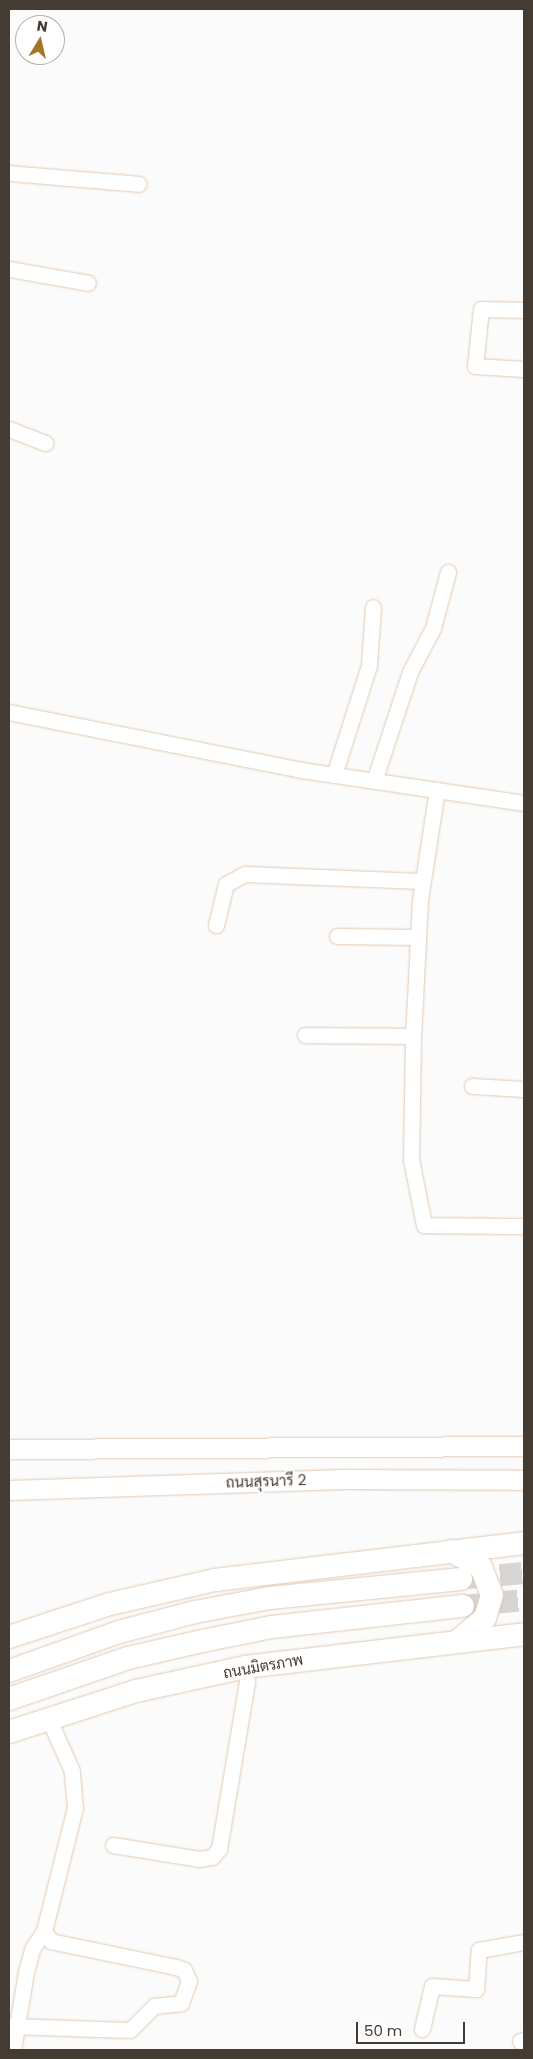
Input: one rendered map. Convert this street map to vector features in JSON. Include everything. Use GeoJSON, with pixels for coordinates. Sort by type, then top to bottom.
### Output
{"type":"FeatureCollection","features":[{"type":"Feature","properties":{"kind":"highway"},"geometry":{"type":"LineString","coordinates":[[9,1637],[110,1604],[215,1580],[524,1543]]}},
{"type":"Feature","properties":{"kind":"highway"},"geometry":{"type":"LineString","coordinates":[[450,1551],[481,1566],[492,1595],[485,1618],[458,1641]]}},
{"type":"Feature","properties":{"kind":"highway"},"geometry":{"type":"LineString","coordinates":[[9,1671],[119,1632],[196,1612],[270,1598],[461,1579]]}},
{"type":"Feature","properties":{"kind":"highway"},"geometry":{"type":"LineString","coordinates":[[9,1699],[128,1658],[202,1641],[281,1626],[463,1606]]}},
{"type":"Feature","properties":{"kind":"highway","name":"ถนนมิตรภาพ"},"geometry":{"type":"LineString","coordinates":[[9,1732],[48,1717],[136,1691],[245,1667],[524,1634]]}},
{"type":"Feature","properties":{"kind":"main road"},"geometry":{"type":"LineString","coordinates":[[9,1449],[524,1446]]}},
{"type":"Feature","properties":{"kind":"main road","name":"ถนนสุรนารี 2"},"geometry":{"type":"LineString","coordinates":[[9,1490],[344,1479],[524,1480]]}},
{"type":"Feature","properties":{"kind":"street"},"geometry":{"type":"LineString","coordinates":[[9,173],[139,184]]}},
{"type":"Feature","properties":{"kind":"street"},"geometry":{"type":"LineString","coordinates":[[9,269],[88,283]]}},
{"type":"Feature","properties":{"kind":"street"},"geometry":{"type":"LineString","coordinates":[[524,310],[482,309],[475,366],[524,369]]}},
{"type":"Feature","properties":{"kind":"street"},"geometry":{"type":"LineString","coordinates":[[9,429],[45,443]]}},
{"type":"Feature","properties":{"kind":"street"},"geometry":{"type":"LineString","coordinates":[[374,781],[410,672],[433,628],[448,572]]}},
{"type":"Feature","properties":{"kind":"street"},"geometry":{"type":"LineString","coordinates":[[334,775],[369,665],[373,607]]}},
{"type":"Feature","properties":{"kind":"street"},"geometry":{"type":"LineString","coordinates":[[9,712],[334,775],[524,803]]}},
{"type":"Feature","properties":{"kind":"street"},"geometry":{"type":"LineString","coordinates":[[437,790],[422,880],[417,937],[413,1036],[411,1159],[424,1225],[524,1226]]}},
{"type":"Feature","properties":{"kind":"street"},"geometry":{"type":"LineString","coordinates":[[216,925],[226,884],[245,874],[422,880]]}},
{"type":"Feature","properties":{"kind":"street"},"geometry":{"type":"LineString","coordinates":[[337,936],[417,937]]}},
{"type":"Feature","properties":{"kind":"street"},"geometry":{"type":"LineString","coordinates":[[305,1035],[413,1036]]}},
{"type":"Feature","properties":{"kind":"street"},"geometry":{"type":"LineString","coordinates":[[472,1086],[524,1089]]}},
{"type":"Feature","properties":{"kind":"street"},"geometry":{"type":"LineString","coordinates":[[113,1845],[199,1859],[212,1857],[219,1849],[247,1682],[245,1667]]}},
{"type":"Feature","properties":{"kind":"street"},"geometry":{"type":"LineString","coordinates":[[13,2050],[13,2027],[30,1956],[44,1932],[75,1808],[72,1771],[48,1717]]}},
{"type":"Feature","properties":{"kind":"street"},"geometry":{"type":"LineString","coordinates":[[13,2027],[130,2030],[154,2006],[181,2003],[189,1981],[184,1970],[176,1966],[51,1941],[44,1932]]}},
{"type":"Feature","properties":{"kind":"street"},"geometry":{"type":"LineString","coordinates":[[422,2029],[432,1986],[476,1989],[479,1950],[524,1942]]}},
{"type":"Feature","properties":{"kind":"tunnel"},"geometry":{"type":"LineString","coordinates":[[467,1578],[524,1573]]}},
{"type":"Feature","properties":{"kind":"tunnel"},"geometry":{"type":"LineString","coordinates":[[463,1606],[524,1600]]}}]}
